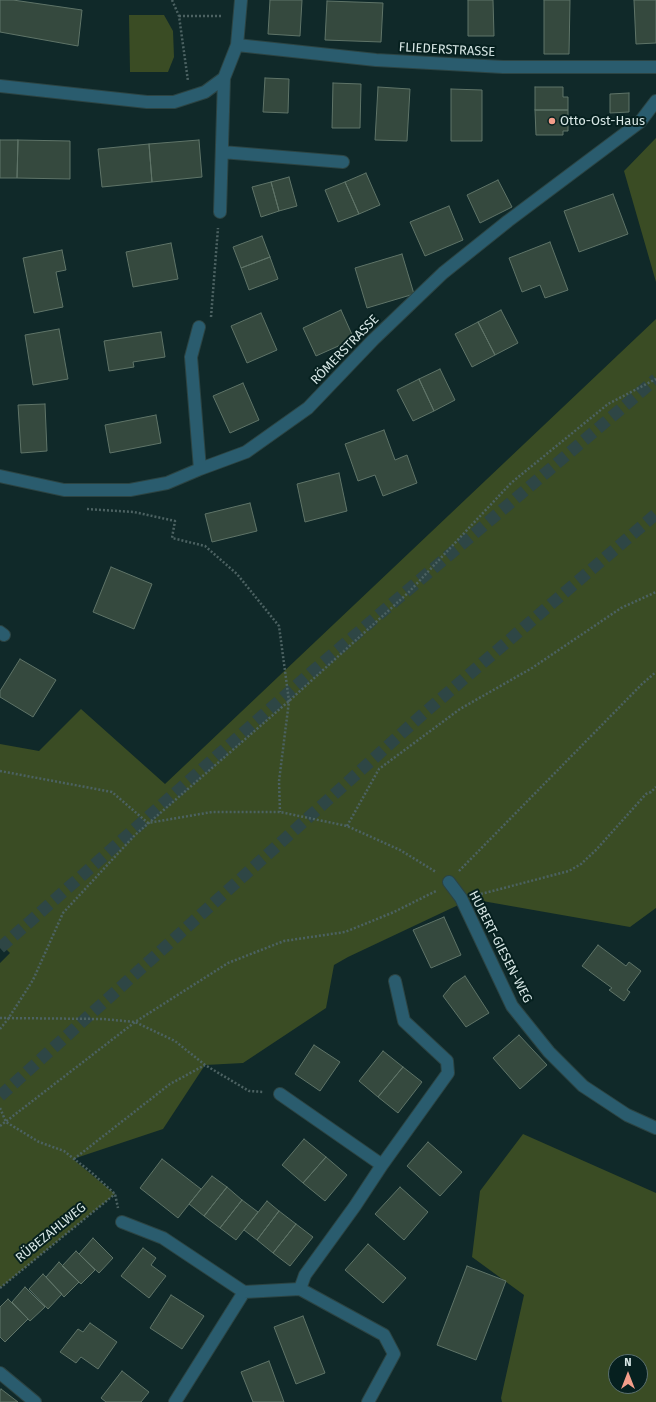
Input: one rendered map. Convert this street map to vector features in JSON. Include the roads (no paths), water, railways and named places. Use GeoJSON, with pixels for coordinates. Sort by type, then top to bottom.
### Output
{"type":"FeatureCollection","features":[{"type":"Feature","properties":{"kind":"street"},"geometry":{"type":"LineString","coordinates":[[220,212],[224,78],[237,45],[241,0]]}},
{"type":"Feature","properties":{"kind":"street","name":"FLIEDERSTRASSE"},"geometry":{"type":"LineString","coordinates":[[237,45],[376,60],[495,66],[656,67]]}},
{"type":"Feature","properties":{"kind":"street"},"geometry":{"type":"LineString","coordinates":[[0,86],[147,102],[174,102],[205,92],[224,78]]}},
{"type":"Feature","properties":{"kind":"street","name":"RÖMERSTRASSE"},"geometry":{"type":"LineString","coordinates":[[0,476],[64,490],[130,490],[167,484],[200,469],[246,452],[308,408],[373,340],[443,273],[508,221],[640,122],[656,101]]}},
{"type":"Feature","properties":{"kind":"street"},"geometry":{"type":"LineString","coordinates":[[222,152],[343,162]]}},
{"type":"Feature","properties":{"kind":"street"},"geometry":{"type":"LineString","coordinates":[[199,327],[191,357],[200,469]]}},
{"type":"Feature","properties":{"kind":"street","name":"HUBERT-GIESEN-WEG"},"geometry":{"type":"LineString","coordinates":[[449,882],[461,898],[512,1006],[549,1052],[583,1086],[627,1115],[656,1128]]}},
{"type":"Feature","properties":{"kind":"street"},"geometry":{"type":"LineString","coordinates":[[300,1289],[305,1275],[356,1206],[382,1165],[448,1073],[447,1061],[404,1021],[395,981]]}},
{"type":"Feature","properties":{"kind":"street"},"geometry":{"type":"LineString","coordinates":[[280,1094],[382,1165]]}},
{"type":"Feature","properties":{"kind":"street"},"geometry":{"type":"LineString","coordinates":[[122,1222],[163,1238],[244,1292],[300,1289],[384,1335],[394,1354],[368,1402]]}},
{"type":"Feature","properties":{"kind":"street"},"geometry":{"type":"LineString","coordinates":[[175,1402],[244,1292]]}},
{"type":"Feature","properties":{"kind":"street"},"geometry":{"type":"LineString","coordinates":[[0,1373],[35,1402]]}},
{"type":"Feature","properties":{"kind":"tunnel"},"geometry":{"type":"LineString","coordinates":[[0,948],[314,670],[656,379]]}},
{"type":"Feature","properties":{"kind":"tunnel"},"geometry":{"type":"LineString","coordinates":[[0,1096],[423,714],[656,514]]}},
{"type":"Feature","properties":{"kind":"place","name":"Otto-Ost-Haus"},"geometry":{"type":"Point","coordinates":[552,121]}}]}
